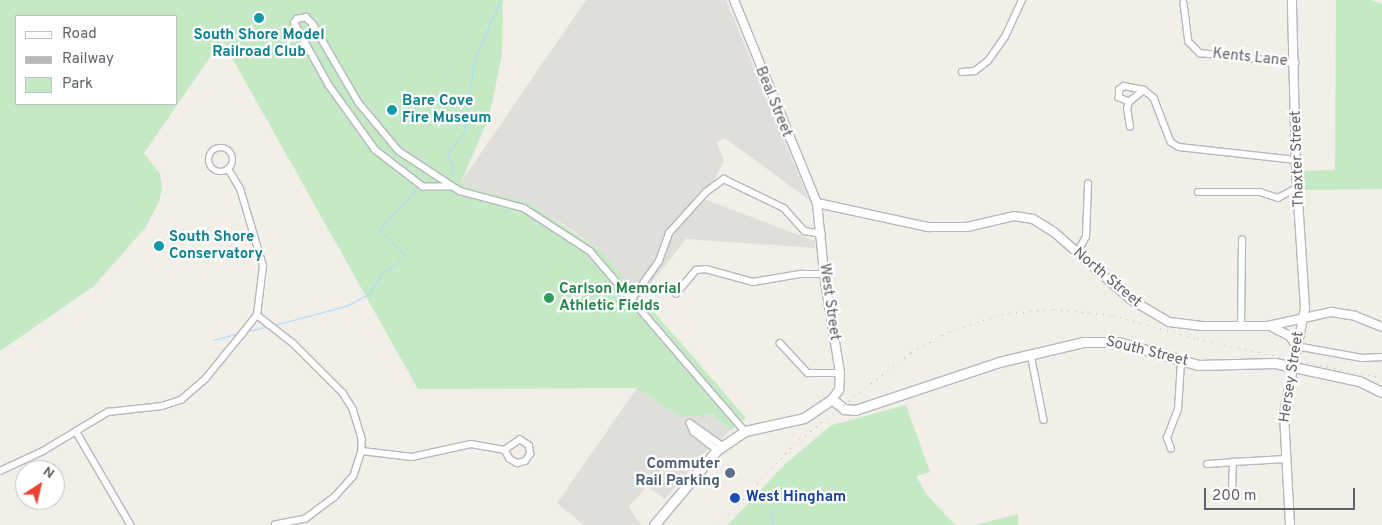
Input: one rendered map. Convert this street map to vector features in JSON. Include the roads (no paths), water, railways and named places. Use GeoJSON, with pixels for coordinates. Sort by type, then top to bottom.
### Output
{"type":"FeatureCollection","features":[{"type":"Feature","properties":{"kind":"main road","name":"South Street"},"geometry":{"type":"LineString","coordinates":[[832,399],[844,409],[855,410],[1031,354],[1083,342],[1105,340],[1182,362],[1213,365],[1268,362],[1359,381],[1382,392]]}},
{"type":"Feature","properties":{"kind":"main road"},"geometry":{"type":"LineString","coordinates":[[654,525],[720,448],[745,431],[804,418],[832,399]]}},
{"type":"Feature","properties":{"kind":"street","name":"Beal Street"},"geometry":{"type":"LineString","coordinates":[[734,0],[817,202]]}},
{"type":"Feature","properties":{"kind":"street"},"geometry":{"type":"LineString","coordinates":[[962,72],[975,71],[988,61],[1005,37],[1022,0]]}},
{"type":"Feature","properties":{"kind":"street","name":"Thaxter Street"},"geometry":{"type":"LineString","coordinates":[[1292,0],[1297,188],[1305,308],[1302,318]]}},
{"type":"Feature","properties":{"kind":"street","name":"Kents Lane"},"geometry":{"type":"LineString","coordinates":[[1184,3],[1189,42],[1200,53],[1295,63]]}},
{"type":"Feature","properties":{"kind":"street"},"geometry":{"type":"LineString","coordinates":[[452,187],[423,187],[375,150],[330,86],[294,23],[296,19],[306,17],[313,24],[349,88],[386,138],[412,161],[468,195],[508,202],[530,211],[590,251],[745,431]]}},
{"type":"Feature","properties":{"kind":"street"},"geometry":{"type":"LineString","coordinates":[[1129,102],[1119,98],[1119,90],[1124,86],[1144,90],[1159,105],[1171,142],[1179,147],[1296,160]]}},
{"type":"Feature","properties":{"kind":"street"},"geometry":{"type":"LineString","coordinates":[[1130,127],[1127,109],[1129,102],[1144,90]]}},
{"type":"Feature","properties":{"kind":"street"},"geometry":{"type":"LineString","coordinates":[[0,471],[76,431],[93,418],[113,410],[162,406],[187,396],[210,373],[257,315],[263,280],[263,266],[240,189],[228,169],[232,155],[225,148],[216,149],[209,157],[210,165],[220,171],[228,169]]}},
{"type":"Feature","properties":{"kind":"street"},"geometry":{"type":"LineString","coordinates":[[632,299],[659,262],[670,232],[706,192],[724,180],[784,208],[805,232],[822,234]]}},
{"type":"Feature","properties":{"kind":"street"},"geometry":{"type":"LineString","coordinates":[[1077,253],[1086,237],[1088,184]]}},
{"type":"Feature","properties":{"kind":"street"},"geometry":{"type":"LineString","coordinates":[[1198,192],[1260,192],[1278,198],[1297,188]]}},
{"type":"Feature","properties":{"kind":"street","name":"North Street"},"geometry":{"type":"LineString","coordinates":[[817,202],[898,222],[943,228],[1024,216],[1044,224],[1130,300],[1169,322],[1202,326],[1268,326],[1327,312],[1342,313],[1382,327]]}},
{"type":"Feature","properties":{"kind":"street","name":"West Street"},"geometry":{"type":"LineString","coordinates":[[817,202],[822,234],[824,274],[840,373],[840,386],[832,399]]}},
{"type":"Feature","properties":{"kind":"street"},"geometry":{"type":"LineString","coordinates":[[819,214],[838,207]]}},
{"type":"Feature","properties":{"kind":"street"},"geometry":{"type":"LineString","coordinates":[[1241,326],[1242,240]]}},
{"type":"Feature","properties":{"kind":"street"},"geometry":{"type":"LineString","coordinates":[[676,294],[696,270],[706,268],[753,282],[802,274],[824,274]]}},
{"type":"Feature","properties":{"kind":"street"},"geometry":{"type":"LineString","coordinates":[[257,315],[293,343],[346,398],[356,415],[362,451],[354,476],[345,487],[307,522],[276,525]]}},
{"type":"Feature","properties":{"kind":"street","name":"Hersey Street"},"geometry":{"type":"LineString","coordinates":[[1290,525],[1284,414],[1302,318]]}},
{"type":"Feature","properties":{"kind":"street"},"geometry":{"type":"LineString","coordinates":[[1268,326],[1288,334],[1296,346],[1362,358],[1382,357]]}},
{"type":"Feature","properties":{"kind":"street"},"geometry":{"type":"LineString","coordinates":[[780,343],[808,373],[840,373]]}},
{"type":"Feature","properties":{"kind":"street"},"geometry":{"type":"LineString","coordinates":[[1031,354],[1044,420]]}},
{"type":"Feature","properties":{"kind":"street"},"geometry":{"type":"LineString","coordinates":[[1171,449],[1168,431],[1178,404],[1182,362]]}},
{"type":"Feature","properties":{"kind":"street"},"geometry":{"type":"LineString","coordinates":[[690,423],[720,448],[694,432],[690,423]]}},
{"type":"Feature","properties":{"kind":"street"},"geometry":{"type":"LineString","coordinates":[[76,431],[131,525]]}},
{"type":"Feature","properties":{"kind":"street"},"geometry":{"type":"LineString","coordinates":[[362,451],[412,457],[466,444],[505,450],[520,440],[529,446],[530,454],[523,462],[517,463],[510,459],[505,450]]}},
{"type":"Feature","properties":{"kind":"street"},"geometry":{"type":"LineString","coordinates":[[1207,464],[1286,459]]}},
{"type":"Feature","properties":{"kind":"street"},"geometry":{"type":"LineString","coordinates":[[1232,489],[1233,462]]}},
{"type":"Feature","properties":{"kind":"waterway"},"geometry":{"type":"LineString","coordinates":[[451,175],[454,166],[447,155],[464,132],[474,61],[500,0]]}},
{"type":"Feature","properties":{"kind":"waterway"},"geometry":{"type":"LineString","coordinates":[[274,325],[346,306],[369,294],[384,270],[389,270],[405,255],[379,230],[415,190]]}},
{"type":"Feature","properties":{"kind":"waterway"},"geometry":{"type":"LineString","coordinates":[[248,331],[268,326]]}},
{"type":"Feature","properties":{"kind":"waterway"},"geometry":{"type":"LineString","coordinates":[[213,340],[239,333]]}},
{"type":"Feature","properties":{"kind":"waterway"},"geometry":{"type":"LineString","coordinates":[[770,510],[773,525]]}},
{"type":"Feature","properties":{"kind":"railway"},"geometry":{"type":"LineString","coordinates":[[719,525],[794,444],[911,352],[950,331],[1002,314],[1054,309],[1113,315],[1197,339],[1382,378]]}},
{"type":"Feature","properties":{"kind":"place","name":"South Shore Model Railroad Club"},"geometry":{"type":"Point","coordinates":[259,18]}},
{"type":"Feature","properties":{"kind":"place","name":"Bare Cove Fire Museum"},"geometry":{"type":"Point","coordinates":[392,110]}},
{"type":"Feature","properties":{"kind":"place","name":"South Shore Conservatory"},"geometry":{"type":"Point","coordinates":[159,246]}},
{"type":"Feature","properties":{"kind":"place","name":"Carlson Memorial Athletic Fields"},"geometry":{"type":"Point","coordinates":[549,298]}},
{"type":"Feature","properties":{"kind":"place","name":"Commuter Rail Parking"},"geometry":{"type":"Point","coordinates":[730,473]}},
{"type":"Feature","properties":{"kind":"place","name":"West Hingham"},"geometry":{"type":"Point","coordinates":[735,498]}}]}
